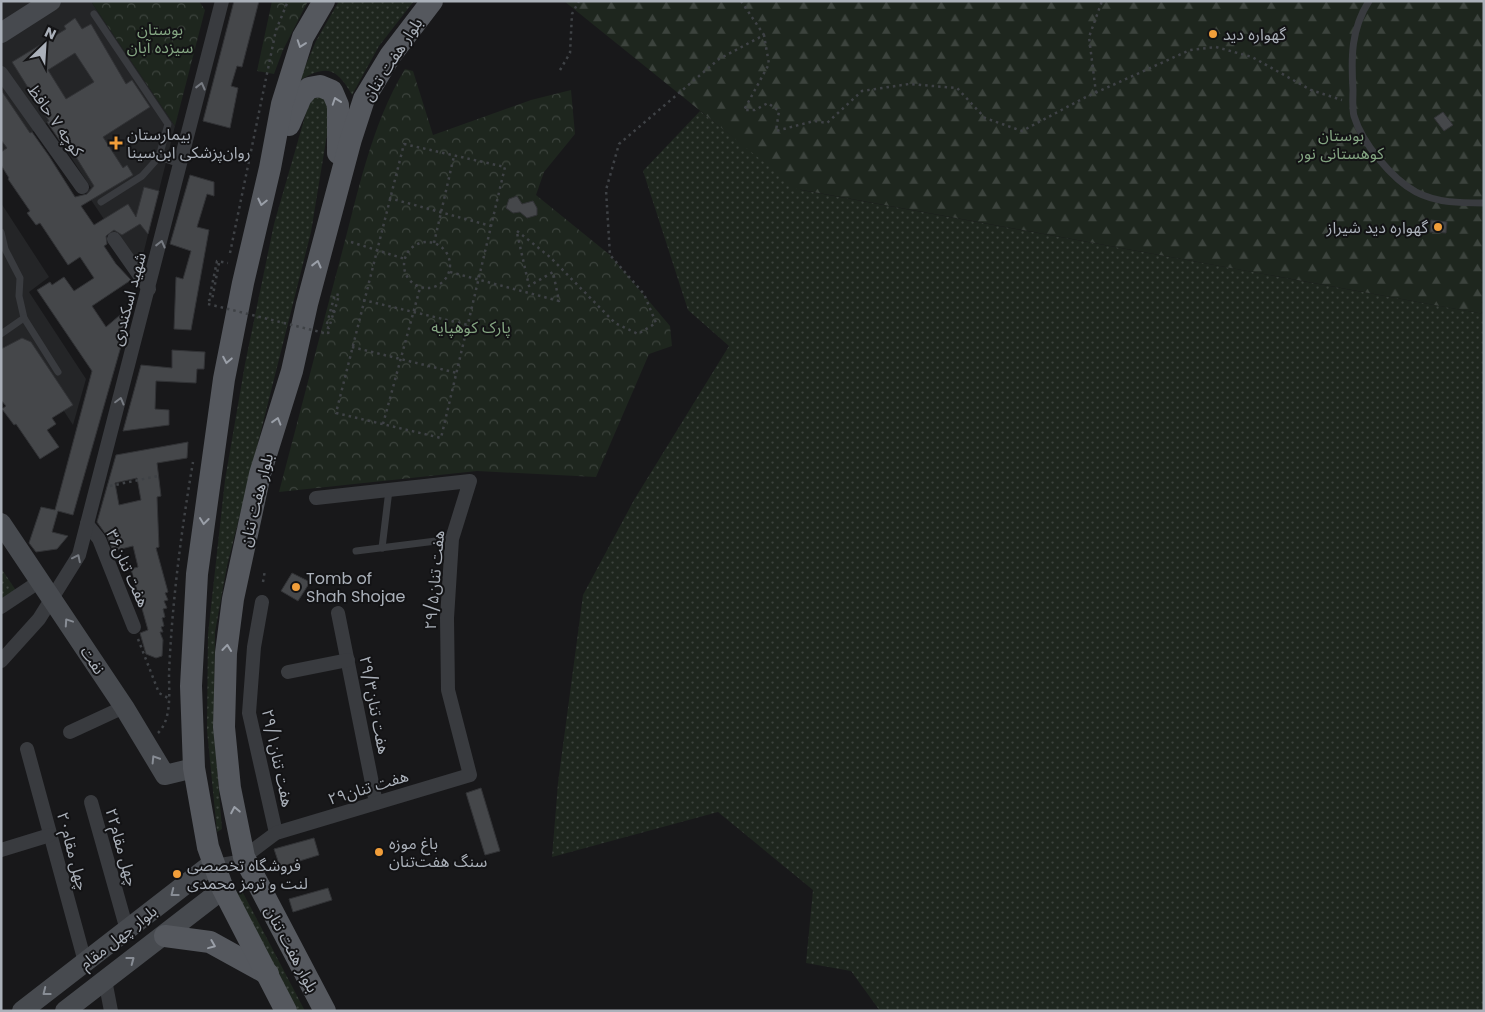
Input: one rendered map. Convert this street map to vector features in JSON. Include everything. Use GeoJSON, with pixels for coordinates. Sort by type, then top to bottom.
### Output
{"type":"FeatureCollection","features":[{"type":"Feature","properties":{"kind":"main road"},"geometry":{"type":"LineString","coordinates":[[1,34],[51,1]]}},
{"type":"Feature","properties":{"kind":"main road","name":"بلوار هفت تنان"},"geometry":{"type":"LineString","coordinates":[[276,997],[223,889],[208,847],[194,768],[191,686],[197,583],[211,460],[224,379],[282,104],[304,37],[324,1]]}},
{"type":"Feature","properties":{"kind":"main road","name":"بلوار هفت تنان"},"geometry":{"type":"LineString","coordinates":[[325,1011],[244,857],[230,788],[224,727],[226,653],[233,599],[260,474],[292,371],[337,184],[364,99],[390,56],[432,1]]}},
{"type":"Feature","properties":{"kind":"main road"},"geometry":{"type":"LineString","coordinates":[[270,168],[301,97],[309,88],[320,86],[332,91],[338,105],[337,184]]}},
{"type":"Feature","properties":{"kind":"main road","name":"نفت"},"geometry":{"type":"LineString","coordinates":[[1,524],[124,707],[165,775],[194,768]]}},
{"type":"Feature","properties":{"kind":"main road","name":"بلوار چهل مقام"},"geometry":{"type":"LineString","coordinates":[[22,1011],[213,863]]}},
{"type":"Feature","properties":{"kind":"main road","name":"بلوار چهل مقام"},"geometry":{"type":"LineString","coordinates":[[65,1011],[165,936],[223,889]]}},
{"type":"Feature","properties":{"kind":"main road"},"geometry":{"type":"LineString","coordinates":[[165,936],[210,942],[276,997]]}},
{"type":"Feature","properties":{"kind":"main road"},"geometry":{"type":"LineString","coordinates":[[69,974],[84,996]]}},
{"type":"Feature","properties":{"kind":"street","name":"شهید اسکندری"},"geometry":{"type":"LineString","coordinates":[[1,661],[39,619],[53,600],[79,555],[222,1]]}},
{"type":"Feature","properties":{"kind":"street","name":"کوچه ۷ حافظ"},"geometry":{"type":"LineString","coordinates":[[1,73],[82,187]]}},
{"type":"Feature","properties":{"kind":"street"},"geometry":{"type":"LineString","coordinates":[[114,238],[149,289]]}},
{"type":"Feature","properties":{"kind":"street","name":"۲۹/۵هفت تنان"},"geometry":{"type":"LineString","coordinates":[[316,498],[470,481],[452,540],[447,618],[448,690],[470,775]]}},
{"type":"Feature","properties":{"kind":"street","name":"هفت تنان۳۶"},"geometry":{"type":"LineString","coordinates":[[87,524],[99,539],[134,627]]}},
{"type":"Feature","properties":{"kind":"street"},"geometry":{"type":"LineString","coordinates":[[1,607],[40,581]]}},
{"type":"Feature","properties":{"kind":"street","name":"۲۹/۱هفت تنان"},"geometry":{"type":"LineString","coordinates":[[262,602],[254,646],[249,713],[276,833]]}},
{"type":"Feature","properties":{"kind":"street","name":"۲۹/۳هفت تنان"},"geometry":{"type":"LineString","coordinates":[[338,613],[376,803]]}},
{"type":"Feature","properties":{"kind":"street"},"geometry":{"type":"LineString","coordinates":[[288,672],[348,660]]}},
{"type":"Feature","properties":{"kind":"street"},"geometry":{"type":"LineString","coordinates":[[70,732],[124,707]]}},
{"type":"Feature","properties":{"kind":"street","name":"چهل مقام۲۰"},"geometry":{"type":"LineString","coordinates":[[27,750],[85,962]]}},
{"type":"Feature","properties":{"kind":"street","name":"هفت تنان۲۹"},"geometry":{"type":"LineString","coordinates":[[276,833],[470,775]]}},
{"type":"Feature","properties":{"kind":"street","name":"چهل مقام۲۲"},"geometry":{"type":"LineString","coordinates":[[91,802],[127,930]]}},
{"type":"Feature","properties":{"kind":"street"},"geometry":{"type":"LineString","coordinates":[[244,857],[276,833]]}},
{"type":"Feature","properties":{"kind":"street"},"geometry":{"type":"LineString","coordinates":[[1,850],[50,834]]}},
{"type":"Feature","properties":{"kind":"street"},"geometry":{"type":"LineString","coordinates":[[105,980],[111,1011]]}},
{"type":"Feature","properties":{"kind":"lane"},"geometry":{"type":"LineString","coordinates":[[1369,1],[1363,11],[1352,41],[1354,115],[1365,141],[1398,179],[1416,192],[1437,200],[1484,203]]}},
{"type":"Feature","properties":{"kind":"lane"},"geometry":{"type":"LineString","coordinates":[[94,14],[168,124],[159,157],[142,176],[102,202]]}},
{"type":"Feature","properties":{"kind":"lane"},"geometry":{"type":"LineString","coordinates":[[159,157],[181,164]]}},
{"type":"Feature","properties":{"kind":"lane"},"geometry":{"type":"LineString","coordinates":[[1,232],[5,249],[20,278],[19,296],[24,318],[58,372]]}},
{"type":"Feature","properties":{"kind":"lane"},"geometry":{"type":"LineString","coordinates":[[1,334],[24,318]]}},
{"type":"Feature","properties":{"kind":"lane"},"geometry":{"type":"LineString","coordinates":[[382,548],[389,490]]}},
{"type":"Feature","properties":{"kind":"lane"},"geometry":{"type":"LineString","coordinates":[[356,551],[452,540]]}},
{"type":"Feature","properties":{"kind":"lane"},"geometry":{"type":"LineString","coordinates":[[213,863],[244,857]]}},
{"type":"Feature","properties":{"kind":"path"},"geometry":{"type":"LineString","coordinates":[[560,70],[570,53],[572,14],[579,1]]}},
{"type":"Feature","properties":{"kind":"path"},"geometry":{"type":"LineString","coordinates":[[741,1],[764,35],[769,64],[744,110],[755,110],[768,103],[779,110],[776,131],[814,121],[827,123],[862,91],[909,84],[957,88],[985,118],[1022,131],[1096,93],[1190,50],[1216,46],[1252,57],[1311,90],[1353,103]]}},
{"type":"Feature","properties":{"kind":"path"},"geometry":{"type":"LineString","coordinates":[[1096,93],[1089,37],[1102,1]]}},
{"type":"Feature","properties":{"kind":"path"},"geometry":{"type":"LineString","coordinates":[[450,272],[559,301],[553,272],[530,286],[517,231],[550,257],[615,322],[638,334],[656,324],[644,294],[610,254],[606,190],[619,144],[719,60],[764,35]]}},
{"type":"Feature","properties":{"kind":"path"},"geometry":{"type":"LineString","coordinates":[[404,144],[505,167],[478,280],[441,438],[336,412],[404,144]]}},
{"type":"Feature","properties":{"kind":"path"},"geometry":{"type":"LineString","coordinates":[[434,243],[454,156]]}},
{"type":"Feature","properties":{"kind":"path"},"geometry":{"type":"LineString","coordinates":[[389,198],[491,226]]}},
{"type":"Feature","properties":{"kind":"path"},"geometry":{"type":"LineString","coordinates":[[351,242],[405,259]]}},
{"type":"Feature","properties":{"kind":"path"},"geometry":{"type":"LineString","coordinates":[[434,243],[446,251],[449,257],[450,272],[440,285],[433,288],[420,287],[406,275],[405,259],[413,247],[419,244],[434,243]]}},
{"type":"Feature","properties":{"kind":"path"},"geometry":{"type":"LineString","coordinates":[[228,263],[216,261],[214,271],[213,280],[211,290],[209,300],[212,300],[219,263],[216,263],[213,279],[211,288],[210,296],[208,304],[328,334],[330,326],[332,318],[334,310],[338,295],[335,294],[326,327],[329,328],[332,319],[334,311],[332,311]]}},
{"type":"Feature","properties":{"kind":"path"},"geometry":{"type":"LineString","coordinates":[[383,424],[420,287]]}},
{"type":"Feature","properties":{"kind":"path"},"geometry":{"type":"LineString","coordinates":[[363,300],[468,325]]}},
{"type":"Feature","properties":{"kind":"path"},"geometry":{"type":"LineString","coordinates":[[352,346],[457,373]]}},
{"type":"Feature","properties":{"kind":"path"},"geometry":{"type":"LineString","coordinates":[[97,488],[158,476]]}},
{"type":"Feature","properties":{"kind":"path"},"geometry":{"type":"LineString","coordinates":[[262,582],[265,570]]}},
{"type":"Feature","properties":{"kind":"path"},"geometry":{"type":"LineString","coordinates":[[134,627],[159,693],[168,698]]}},
{"type":"Feature","properties":{"kind":"shaded area","name":"بیمارستان روان‌پزشکی ابن‌سینا"},"geometry":{"type":"Polygon","coordinates":[[[1,1],[95,1],[92,3],[175,126],[139,271],[85,191],[91,188],[48,122],[1,152],[1,34],[9,29],[1,17],[1,1]]]}},
{"type":"Feature","properties":{"kind":"shaded area"},"geometry":{"type":"Polygon","coordinates":[[[1,203],[49,277],[29,292],[86,379],[73,425],[23,348],[1,362],[1,203]]]}},
{"type":"Feature","properties":{"kind":"green space","name":"بوستان سیزده آبان"},"geometry":{"type":"Polygon","coordinates":[[[95,1],[199,1],[205,10],[175,126],[92,3],[95,1]]]}},
{"type":"Feature","properties":{"kind":"green space"},"geometry":{"type":"Polygon","coordinates":[[[272,1],[308,1],[283,50],[274,74],[257,71],[272,1]]]}},
{"type":"Feature","properties":{"kind":"green space"},"geometry":{"type":"Polygon","coordinates":[[[339,1],[414,1],[379,46],[352,95],[341,79],[336,74],[330,72],[317,72],[299,81],[316,41],[339,1]]]}},
{"type":"Feature","properties":{"kind":"green space","name":"بوستان کوهستانی نور"},"geometry":{"type":"Polygon","coordinates":[[[564,1],[1484,1],[1484,314],[797,189],[564,1]]]}},
{"type":"Feature","properties":{"kind":"green space","name":"پارک کوهپایه"},"geometry":{"type":"Polygon","coordinates":[[[405,69],[413,71],[433,135],[531,100],[571,90],[575,134],[544,172],[536,195],[610,255],[670,326],[672,346],[649,354],[596,477],[477,471],[279,492],[374,136],[393,91],[405,69]]]}},
{"type":"Feature","properties":{"kind":"green space"},"geometry":{"type":"Polygon","coordinates":[[[322,96],[332,104],[311,232],[227,566],[215,632],[214,729],[222,829],[217,832],[207,730],[208,634],[225,480],[245,364],[274,224],[306,113],[312,99],[322,96]]]}},
{"type":"Feature","properties":{"kind":"green space"},"geometry":{"type":"Polygon","coordinates":[[[700,111],[801,190],[1484,314],[1484,1011],[880,1011],[851,971],[806,963],[813,890],[718,812],[552,857],[558,783],[583,595],[634,500],[729,346],[688,310],[643,171],[700,111]]]}},
{"type":"Feature","properties":{"kind":"green space"},"geometry":{"type":"Polygon","coordinates":[[[1,568],[17,592],[1,603],[1,568]]]}},
{"type":"Feature","properties":{"kind":"green space"},"geometry":{"type":"Polygon","coordinates":[[[241,889],[305,1011],[296,1011],[236,893],[241,889]]]}},
{"type":"Feature","properties":{"kind":"building"},"geometry":{"type":"Polygon","coordinates":[[[234,1],[259,1],[242,67],[237,66],[231,86],[238,88],[230,128],[203,121],[234,1]]]}},
{"type":"Feature","properties":{"kind":"building"},"geometry":{"type":"Polygon","coordinates":[[[75,18],[82,29],[91,24],[126,84],[132,80],[150,107],[103,137],[123,168],[127,165],[133,175],[81,206],[94,225],[128,204],[136,217],[144,187],[159,191],[148,234],[140,224],[122,235],[114,230],[106,236],[107,244],[104,246],[116,264],[131,280],[92,306],[106,327],[133,304],[73,515],[58,511],[52,532],[68,536],[57,549],[36,552],[29,543],[41,507],[55,510],[92,371],[37,290],[50,282],[52,285],[64,277],[74,291],[94,278],[80,257],[68,265],[40,223],[36,225],[27,213],[30,211],[8,179],[1,165],[1,152],[7,148],[1,140],[1,90],[30,133],[32,132],[49,156],[75,197],[87,194],[94,186],[68,144],[64,147],[47,122],[49,121],[12,62],[66,29],[64,26],[75,18]],[[75,53],[48,70],[66,99],[94,82],[75,53]]]}},
{"type":"Feature","properties":{"kind":"building"},"geometry":{"type":"Polygon","coordinates":[[[1443,112],[1453,125],[1444,131],[1434,118],[1443,112]]]}},
{"type":"Feature","properties":{"kind":"building"},"geometry":{"type":"Polygon","coordinates":[[[190,175],[214,182],[214,196],[207,194],[197,227],[209,230],[191,330],[174,329],[176,277],[183,279],[191,251],[170,244],[190,175]]]}},
{"type":"Feature","properties":{"kind":"building"},"geometry":{"type":"Polygon","coordinates":[[[517,196],[522,204],[533,201],[537,208],[537,215],[527,218],[520,212],[513,213],[506,208],[509,199],[517,196]]]}},
{"type":"Feature","properties":{"kind":"building","name":"گهواره دید شیراز"},"geometry":{"type":"Polygon","coordinates":[[[1431,220],[1447,222],[1446,233],[1430,232],[1431,220]]]}},
{"type":"Feature","properties":{"kind":"building"},"geometry":{"type":"Polygon","coordinates":[[[22,338],[31,342],[73,405],[52,418],[56,424],[47,430],[59,447],[40,459],[16,424],[14,425],[2,409],[6,406],[1,400],[1,349],[22,338]]]}},
{"type":"Feature","properties":{"kind":"building"},"geometry":{"type":"Polygon","coordinates":[[[172,350],[205,352],[204,369],[197,369],[196,383],[156,381],[155,409],[169,410],[169,425],[123,431],[141,365],[172,368],[172,350]]]}},
{"type":"Feature","properties":{"kind":"building"},"geometry":{"type":"Polygon","coordinates":[[[188,442],[187,458],[157,463],[161,496],[157,497],[159,547],[156,548],[168,592],[165,593],[168,600],[164,601],[167,608],[163,609],[165,617],[162,618],[164,626],[161,627],[163,632],[160,632],[163,640],[162,656],[156,658],[146,654],[140,633],[148,630],[131,569],[138,567],[133,546],[113,551],[107,536],[97,522],[116,455],[188,442]],[[137,478],[115,483],[119,505],[141,500],[137,478]]]}},
{"type":"Feature","properties":{"kind":"building","name":"Tomb of Shah Shojae"},"geometry":{"type":"Polygon","coordinates":[[[292,573],[310,582],[298,601],[281,591],[292,573]]]}},
{"type":"Feature","properties":{"kind":"building"},"geometry":{"type":"Polygon","coordinates":[[[481,788],[500,851],[485,855],[466,793],[481,788]]]}},
{"type":"Feature","properties":{"kind":"building"},"geometry":{"type":"Polygon","coordinates":[[[314,838],[319,855],[280,867],[274,849],[314,838]]]}},
{"type":"Feature","properties":{"kind":"building"},"geometry":{"type":"Polygon","coordinates":[[[328,888],[332,900],[293,912],[289,899],[328,888]]]}},
{"type":"Feature","properties":{"kind":"place","name":"گهواره دید"},"geometry":{"type":"Point","coordinates":[1213,34]}},
{"type":"Feature","properties":{"kind":"place","name":"بیمارستان روان‌پزشکی ابن‌سینا"},"geometry":{"type":"Point","coordinates":[116,143]}},
{"type":"Feature","properties":{"kind":"place","name":"گهواره دید شیراز"},"geometry":{"type":"Point","coordinates":[1438,227]}},
{"type":"Feature","properties":{"kind":"place","name":"Tomb of Shah Shojae"},"geometry":{"type":"Point","coordinates":[296,587]}},
{"type":"Feature","properties":{"kind":"place","name":"باغ‌ موزه سنگ هفت‌تنان"},"geometry":{"type":"Point","coordinates":[379,852]}},
{"type":"Feature","properties":{"kind":"place","name":"فروشگاه تخصصی لنت و ترمز محمدی"},"geometry":{"type":"Point","coordinates":[177,874]}}]}
